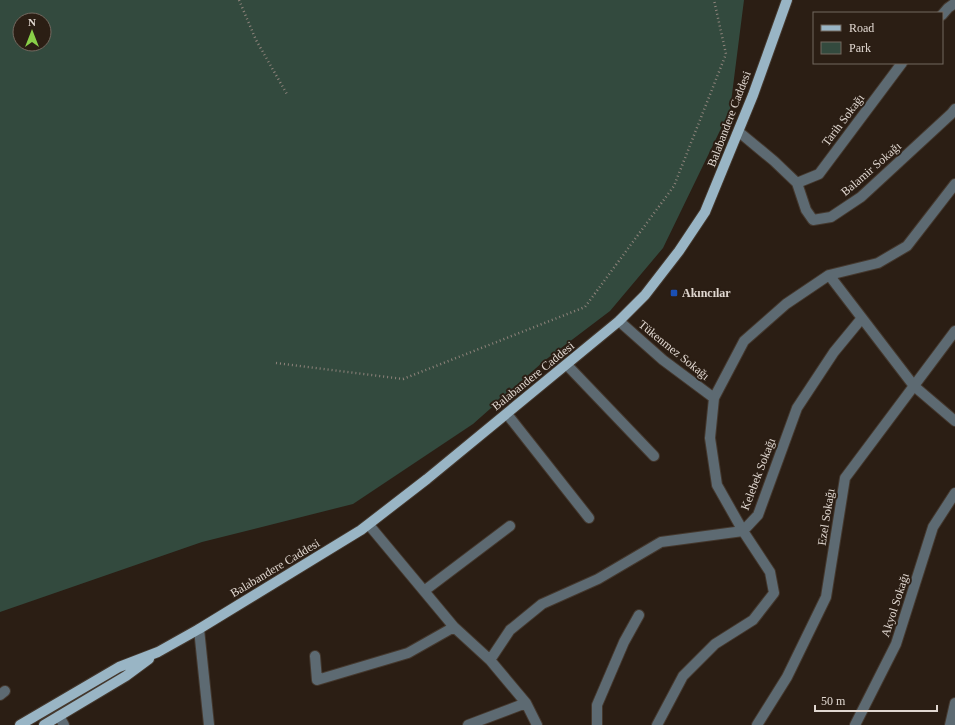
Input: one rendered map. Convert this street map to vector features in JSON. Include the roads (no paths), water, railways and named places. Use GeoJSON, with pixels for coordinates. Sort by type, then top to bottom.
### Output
{"type":"FeatureCollection","features":[{"type":"Feature","properties":{"kind":"main road","name":"Balabandere Caddesi"},"geometry":{"type":"LineString","coordinates":[[158,652],[199,629],[369,525],[620,321],[645,295],[679,251],[705,212],[739,132],[786,0]]}},
{"type":"Feature","properties":{"kind":"main road"},"geometry":{"type":"LineString","coordinates":[[44,725],[62,721],[158,652]]}},
{"type":"Feature","properties":{"kind":"main road"},"geometry":{"type":"LineString","coordinates":[[20,725],[119,667],[158,652]]}},
{"type":"Feature","properties":{"kind":"street"},"geometry":{"type":"LineString","coordinates":[[943,13],[955,3]]}},
{"type":"Feature","properties":{"kind":"street","name":"Tarih Sokağı"},"geometry":{"type":"LineString","coordinates":[[797,183],[819,174],[901,64]]}},
{"type":"Feature","properties":{"kind":"street","name":"Balamir Sokağı"},"geometry":{"type":"LineString","coordinates":[[739,132],[774,161],[797,183],[806,210],[814,220],[831,218],[861,197],[955,109]]}},
{"type":"Feature","properties":{"kind":"street"},"geometry":{"type":"LineString","coordinates":[[657,725],[683,676],[715,644],[753,620],[774,593],[770,572],[743,530],[717,485],[710,438],[714,398],[744,341],[786,304],[829,275],[878,263],[907,246],[954,188]]}},
{"type":"Feature","properties":{"kind":"street"},"geometry":{"type":"LineString","coordinates":[[829,275],[914,386],[955,421]]}},
{"type":"Feature","properties":{"kind":"street","name":"Kelebek Sokağı"},"geometry":{"type":"LineString","coordinates":[[743,530],[758,515],[797,408],[834,352],[862,318]]}},
{"type":"Feature","properties":{"kind":"street","name":"Tükenmez Sokağı"},"geometry":{"type":"LineString","coordinates":[[620,321],[663,360],[714,398]]}},
{"type":"Feature","properties":{"kind":"street","name":"Ezel Sokağı"},"geometry":{"type":"LineString","coordinates":[[757,725],[787,677],[826,597],[845,478],[955,331]]}},
{"type":"Feature","properties":{"kind":"street"},"geometry":{"type":"LineString","coordinates":[[567,365],[654,456]]}},
{"type":"Feature","properties":{"kind":"street"},"geometry":{"type":"LineString","coordinates":[[507,414],[590,518]]}},
{"type":"Feature","properties":{"kind":"street","name":"Akyol Sokağı"},"geometry":{"type":"LineString","coordinates":[[855,725],[896,644],[933,527],[955,493]]}},
{"type":"Feature","properties":{"kind":"street"},"geometry":{"type":"LineString","coordinates":[[369,525],[454,627],[490,660],[526,703],[537,725]]}},
{"type":"Feature","properties":{"kind":"street"},"geometry":{"type":"LineString","coordinates":[[424,591],[510,526]]}},
{"type":"Feature","properties":{"kind":"street"},"geometry":{"type":"LineString","coordinates":[[490,660],[510,630],[542,604],[598,579],[661,542],[743,530]]}},
{"type":"Feature","properties":{"kind":"street"},"geometry":{"type":"LineString","coordinates":[[597,725],[597,705],[624,642],[639,615]]}},
{"type":"Feature","properties":{"kind":"street"},"geometry":{"type":"LineString","coordinates":[[315,656],[317,680],[408,653],[454,627]]}},
{"type":"Feature","properties":{"kind":"street"},"geometry":{"type":"LineString","coordinates":[[199,629],[209,725]]}},
{"type":"Feature","properties":{"kind":"street"},"geometry":{"type":"LineString","coordinates":[[468,725],[526,703]]}},
{"type":"Feature","properties":{"kind":"street"},"geometry":{"type":"LineString","coordinates":[[950,725],[955,703]]}},
{"type":"Feature","properties":{"kind":"place","name":"Akıncılar"},"geometry":{"type":"Point","coordinates":[674,293]}}]}
